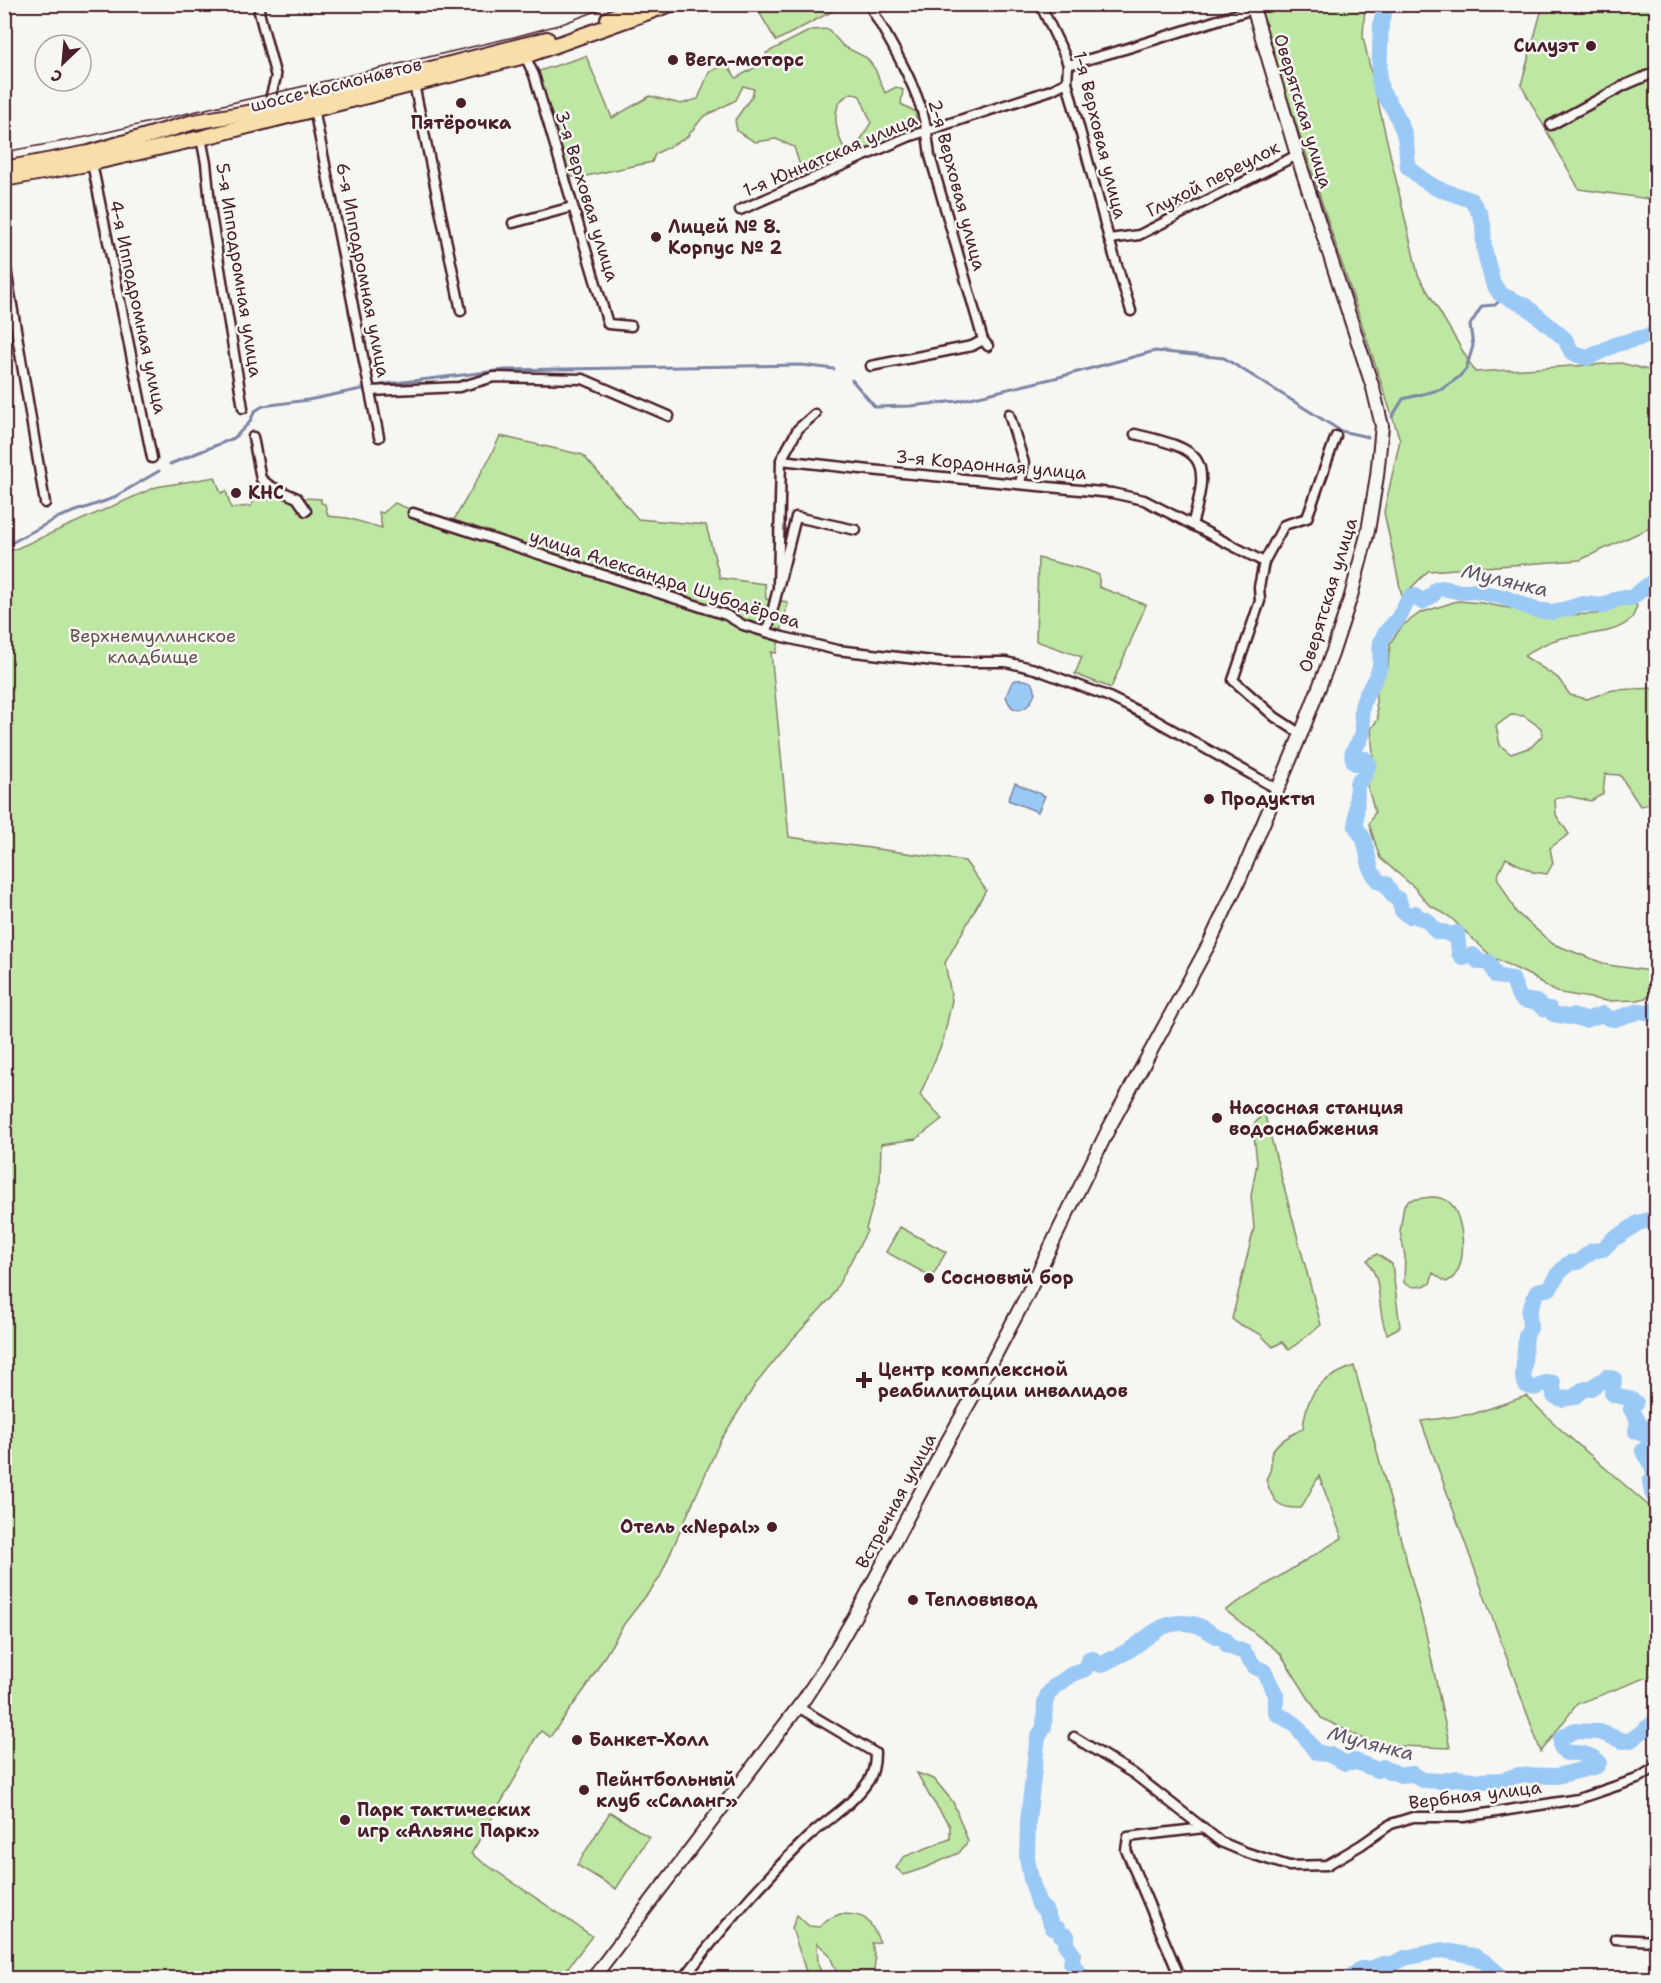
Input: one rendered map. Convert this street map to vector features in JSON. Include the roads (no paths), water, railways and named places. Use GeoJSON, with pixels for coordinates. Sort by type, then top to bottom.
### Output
{"type":"FeatureCollection","features":[{"type":"Feature","properties":{"kind":"main road","name":"шоссе Космонавтов"},"geometry":{"type":"LineString","coordinates":[[4,169],[88,153],[194,122],[283,107],[553,38],[642,4]]}},
{"type":"Feature","properties":{"kind":"main road","name":"шоссе Космонавтов"},"geometry":{"type":"LineString","coordinates":[[4,179],[92,163],[201,138],[525,56],[671,4]]}},
{"type":"Feature","properties":{"kind":"main road","name":"Оверятская улица"},"geometry":{"type":"LineString","coordinates":[[1176,1006],[1215,932],[1278,789],[1332,654],[1351,596],[1368,531],[1382,426],[1373,388],[1297,155],[1252,7]]}},
{"type":"Feature","properties":{"kind":"main road","name":"Встречная улица"},"geometry":{"type":"LineString","coordinates":[[593,1978],[798,1707],[829,1661],[986,1373],[1109,1128],[1176,1006]]}},
{"type":"Feature","properties":{"kind":"street"},"geometry":{"type":"LineString","coordinates":[[260,4],[259,12],[276,77],[270,95],[283,107]]}},
{"type":"Feature","properties":{"kind":"street","name":"2-я Верховая улица"},"geometry":{"type":"LineString","coordinates":[[869,4],[894,49],[920,105],[930,156],[986,343],[872,366]]}},
{"type":"Feature","properties":{"kind":"street","name":"1-я Верховая улица"},"geometry":{"type":"LineString","coordinates":[[1040,4],[1068,65],[1067,82],[1109,239],[1131,311]]}},
{"type":"Feature","properties":{"kind":"street"},"geometry":{"type":"LineString","coordinates":[[1068,65],[1125,49],[1252,7],[1269,4]]}},
{"type":"Feature","properties":{"kind":"street","name":"3-я Верховая улица"},"geometry":{"type":"LineString","coordinates":[[525,56],[534,75],[608,324],[631,326]]}},
{"type":"Feature","properties":{"kind":"street"},"geometry":{"type":"LineString","coordinates":[[1551,125],[1625,85],[1656,72]]}},
{"type":"Feature","properties":{"kind":"street","name":"1-я Юннатская улица"},"geometry":{"type":"LineString","coordinates":[[740,210],[908,137],[1051,90],[1067,82]]}},
{"type":"Feature","properties":{"kind":"street"},"geometry":{"type":"LineString","coordinates":[[414,84],[461,311]]}},
{"type":"Feature","properties":{"kind":"street","name":"6-я Ипподромная улица"},"geometry":{"type":"LineString","coordinates":[[314,109],[379,437]]}},
{"type":"Feature","properties":{"kind":"street","name":"5-я Ипподромная улица"},"geometry":{"type":"LineString","coordinates":[[201,138],[211,214],[243,408]]}},
{"type":"Feature","properties":{"kind":"street","name":"Глухой переулок"},"geometry":{"type":"LineString","coordinates":[[1109,239],[1139,234],[1297,155]]}},
{"type":"Feature","properties":{"kind":"street","name":"4-я Ипподромная улица"},"geometry":{"type":"LineString","coordinates":[[92,163],[152,458]]}},
{"type":"Feature","properties":{"kind":"street"},"geometry":{"type":"LineString","coordinates":[[513,223],[572,207]]}},
{"type":"Feature","properties":{"kind":"street"},"geometry":{"type":"LineString","coordinates":[[4,257],[45,503]]}},
{"type":"Feature","properties":{"kind":"street"},"geometry":{"type":"LineString","coordinates":[[369,391],[459,387],[494,376],[583,379],[669,416]]}},
{"type":"Feature","properties":{"kind":"street"},"geometry":{"type":"LineString","coordinates":[[778,586],[781,460],[798,429],[815,414]]}},
{"type":"Feature","properties":{"kind":"street"},"geometry":{"type":"LineString","coordinates":[[1009,414],[1024,463],[1020,484]]}},
{"type":"Feature","properties":{"kind":"street"},"geometry":{"type":"LineString","coordinates":[[1135,434],[1172,442],[1195,456],[1203,471],[1202,487],[1192,525]]}},
{"type":"Feature","properties":{"kind":"street"},"geometry":{"type":"LineString","coordinates":[[1301,734],[1275,717],[1233,680],[1260,601],[1259,587],[1264,562],[1284,525],[1307,518],[1336,436]]}},
{"type":"Feature","properties":{"kind":"street"},"geometry":{"type":"LineString","coordinates":[[253,437],[261,479],[270,486],[295,496],[306,511]]}},
{"type":"Feature","properties":{"kind":"street","name":"3-я Кордонная улица"},"geometry":{"type":"LineString","coordinates":[[781,460],[1112,493],[1144,500],[1264,562]]}},
{"type":"Feature","properties":{"kind":"street","name":"улица Александра Шубодёрова"},"geometry":{"type":"LineString","coordinates":[[413,513],[726,615],[743,625],[837,650],[942,662],[1006,662],[1035,669],[1138,710],[1278,789]]}},
{"type":"Feature","properties":{"kind":"street"},"geometry":{"type":"LineString","coordinates":[[767,632],[796,517],[856,530]]}},
{"type":"Feature","properties":{"kind":"street"},"geometry":{"type":"LineString","coordinates":[[684,1978],[715,1937],[807,1839],[854,1799],[873,1773],[876,1753],[798,1707]]}},
{"type":"Feature","properties":{"kind":"street","name":"Вербная улица"},"geometry":{"type":"LineString","coordinates":[[1074,1737],[1134,1774],[1221,1842],[1289,1866],[1327,1865],[1391,1824],[1413,1817],[1464,1817],[1578,1798],[1637,1779],[1656,1767]]}},
{"type":"Feature","properties":{"kind":"street"},"geometry":{"type":"LineString","coordinates":[[1177,1978],[1178,1973],[1126,1850],[1128,1838],[1203,1828]]}},
{"type":"Feature","properties":{"kind":"street"},"geometry":{"type":"LineString","coordinates":[[1615,1939],[1656,1941]]}},
{"type":"Feature","properties":{"kind":"water"},"geometry":{"type":"Polygon","coordinates":[[[1028,681],[1034,686],[1031,701],[1019,710],[1012,707],[1006,696],[1012,682],[1028,681]]]}},
{"type":"Feature","properties":{"kind":"water"},"geometry":{"type":"Polygon","coordinates":[[[1015,783],[1045,796],[1038,812],[1008,800],[1015,783]]]}},
{"type":"Feature","properties":{"kind":"waterway","name":"Мулянка"},"geometry":{"type":"LineString","coordinates":[[1387,4],[1381,22],[1379,79],[1381,90],[1403,130],[1408,167],[1436,188],[1471,200],[1480,214],[1487,261],[1493,283],[1500,294],[1526,306],[1565,339],[1572,353],[1587,358],[1617,344],[1656,334]]}},
{"type":"Feature","properties":{"kind":"waterway"},"geometry":{"type":"LineString","coordinates":[[1392,417],[1403,399],[1442,389],[1459,377],[1466,369],[1473,346],[1470,325],[1482,306],[1495,305],[1504,297]]}},
{"type":"Feature","properties":{"kind":"waterway"},"geometry":{"type":"LineString","coordinates":[[852,380],[875,407],[910,406],[958,401],[1155,351],[1224,358],[1341,431],[1368,437]]}},
{"type":"Feature","properties":{"kind":"waterway"},"geometry":{"type":"LineString","coordinates":[[170,464],[234,438],[249,423],[255,411],[263,406],[308,400],[386,384],[505,370],[802,365],[834,369]]}},
{"type":"Feature","properties":{"kind":"waterway"},"geometry":{"type":"LineString","coordinates":[[4,547],[59,517],[111,499],[159,471]]}},
{"type":"Feature","properties":{"kind":"waterway","name":"Мулянка"},"geometry":{"type":"LineString","coordinates":[[1656,579],[1631,598],[1619,598],[1603,606],[1583,604],[1551,612],[1536,610],[1503,597],[1475,591],[1437,589],[1433,595],[1422,602],[1415,596],[1411,596],[1397,620],[1382,639],[1379,670],[1363,703],[1363,732],[1352,755],[1355,763],[1365,759],[1369,764],[1363,778],[1357,783],[1356,827],[1364,839],[1371,870],[1378,881],[1386,884],[1393,896],[1399,900],[1402,911],[1409,916],[1415,913],[1418,917],[1427,920],[1437,932],[1451,935],[1457,933],[1459,953],[1463,958],[1473,955],[1479,962],[1489,962],[1496,976],[1512,979],[1523,1000],[1536,1002],[1545,1009],[1550,1009],[1553,1014],[1585,1020],[1603,1014],[1614,1019],[1640,1011],[1650,1013],[1656,1009]]}},
{"type":"Feature","properties":{"kind":"waterway","name":"Мулянка"},"geometry":{"type":"LineString","coordinates":[[1656,1218],[1638,1223],[1614,1238],[1603,1249],[1592,1251],[1578,1262],[1569,1263],[1559,1273],[1550,1288],[1537,1291],[1529,1312],[1530,1328],[1526,1335],[1523,1377],[1526,1385],[1534,1388],[1545,1383],[1553,1383],[1554,1396],[1561,1399],[1574,1397],[1582,1390],[1591,1388],[1607,1377],[1614,1379],[1612,1393],[1629,1398],[1636,1403],[1631,1409],[1638,1421],[1636,1431],[1640,1433],[1645,1428],[1651,1431],[1652,1442],[1643,1451],[1650,1461],[1654,1474],[1655,1478],[1650,1482],[1656,1499]]}},
{"type":"Feature","properties":{"kind":"waterway","name":"Мулянка"},"geometry":{"type":"LineString","coordinates":[[1083,1978],[1071,1962],[1073,1954],[1066,1945],[1067,1936],[1061,1935],[1058,1929],[1053,1928],[1045,1910],[1039,1905],[1027,1858],[1028,1821],[1035,1760],[1038,1738],[1044,1727],[1045,1703],[1054,1687],[1072,1674],[1085,1669],[1089,1659],[1101,1665],[1126,1652],[1156,1630],[1172,1624],[1197,1625],[1225,1639],[1228,1646],[1244,1652],[1255,1667],[1264,1671],[1276,1695],[1276,1713],[1295,1724],[1316,1752],[1330,1755],[1345,1763],[1355,1761],[1377,1770],[1383,1767],[1389,1772],[1401,1775],[1413,1774],[1423,1780],[1441,1781],[1457,1778],[1479,1781],[1503,1780],[1519,1775],[1557,1776],[1597,1766],[1599,1762],[1588,1755],[1566,1753],[1561,1747],[1561,1739],[1573,1731],[1600,1732],[1623,1741],[1631,1740],[1656,1721]]}},
{"type":"Feature","properties":{"kind":"waterway","name":"Мулянка"},"geometry":{"type":"LineString","coordinates":[[1349,1978],[1361,1969],[1371,1969],[1405,1958],[1442,1950],[1474,1956],[1485,1962],[1503,1978]]}},
{"type":"Feature","properties":{"kind":"tram line"},"geometry":{"type":"LineString","coordinates":[[4,152],[86,137],[514,37],[562,24],[615,4]]}},
{"type":"Feature","properties":{"kind":"place","name":"Силуэт"},"geometry":{"type":"Point","coordinates":[1591,46]}},
{"type":"Feature","properties":{"kind":"place","name":"Вега-моторс"},"geometry":{"type":"Point","coordinates":[673,60]}},
{"type":"Feature","properties":{"kind":"place","name":"Пятёрочка"},"geometry":{"type":"Point","coordinates":[461,103]}},
{"type":"Feature","properties":{"kind":"place","name":"Лицей № 8. Корпус № 2"},"geometry":{"type":"Point","coordinates":[656,237]}},
{"type":"Feature","properties":{"kind":"place","name":"КНС"},"geometry":{"type":"Point","coordinates":[236,493]}},
{"type":"Feature","properties":{"kind":"place","name":"Пpoдукты"},"geometry":{"type":"Point","coordinates":[1209,799]}},
{"type":"Feature","properties":{"kind":"place","name":"Насосная станция водоснабжения"},"geometry":{"type":"Point","coordinates":[1217,1118]}},
{"type":"Feature","properties":{"kind":"place","name":"Сосновый бор"},"geometry":{"type":"Point","coordinates":[929,1278]}},
{"type":"Feature","properties":{"kind":"place","name":"Центр комплексной реабилитации инвалидов"},"geometry":{"type":"Point","coordinates":[864,1380]}},
{"type":"Feature","properties":{"kind":"place","name":"Отель «Nepal»"},"geometry":{"type":"Point","coordinates":[772,1527]}},
{"type":"Feature","properties":{"kind":"place","name":"Тепловывод"},"geometry":{"type":"Point","coordinates":[913,1600]}},
{"type":"Feature","properties":{"kind":"place","name":"Банкет-Холл"},"geometry":{"type":"Point","coordinates":[577,1740]}},
{"type":"Feature","properties":{"kind":"place","name":"Пейнтбольный клуб «Саланг»"},"geometry":{"type":"Point","coordinates":[584,1790]}},
{"type":"Feature","properties":{"kind":"place","name":"Парк тактических игр «Альянс Парк»"},"geometry":{"type":"Point","coordinates":[345,1820]}},
{"type":"Feature","properties":{"kind":"park label","name":"Верхнемуллинское кладбище"},"geometry":{"type":"Point","coordinates":[153,646]}}]}
